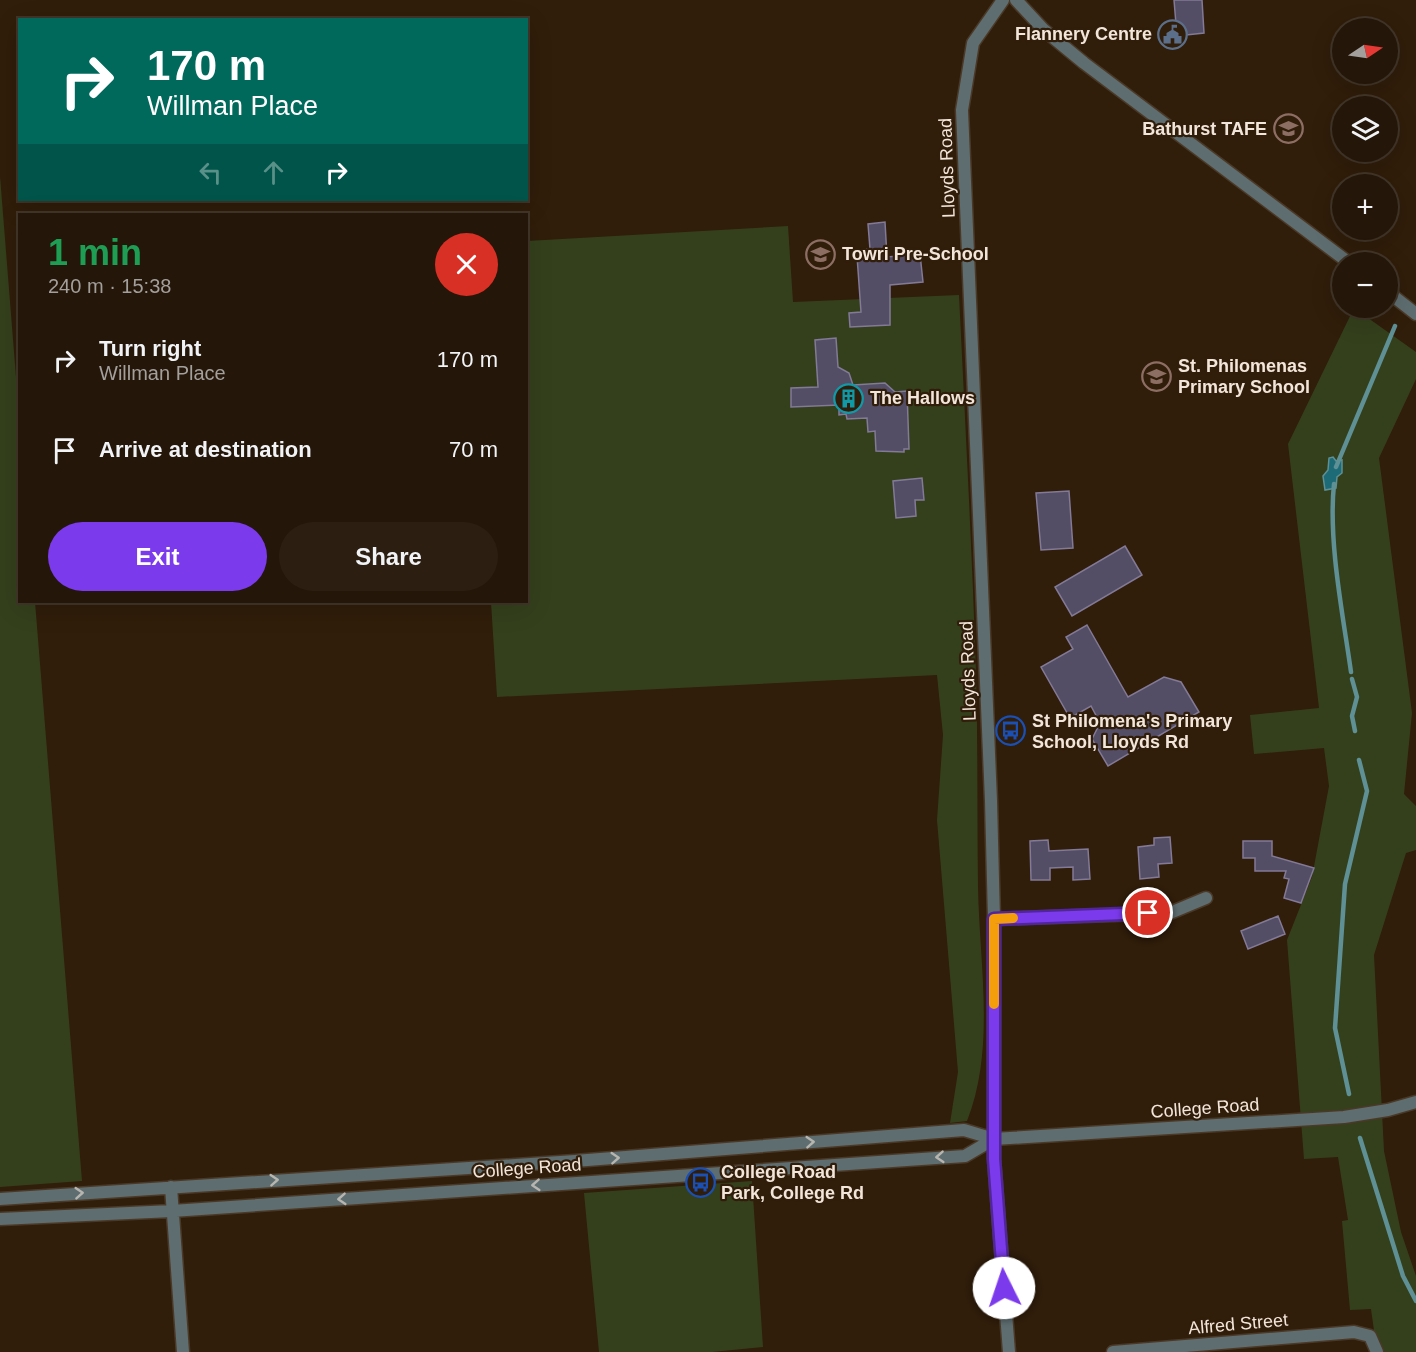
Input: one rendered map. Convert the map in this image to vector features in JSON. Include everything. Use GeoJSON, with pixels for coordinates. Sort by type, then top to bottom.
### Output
{"type":"FeatureCollection","features":[{"type":"Feature","properties":{"kind":"street","name":"Lloyds Road"},"geometry":{"type":"LineString","coordinates":[[1003,0],[973,43],[962,110],[994,919],[994,1139],[1009,1352]]}},
{"type":"Feature","properties":{"kind":"street"},"geometry":{"type":"LineString","coordinates":[[1016,0],[1044,30],[1084,63],[1335,252]]}},
{"type":"Feature","properties":{"kind":"street"},"geometry":{"type":"LineString","coordinates":[[1398,300],[1416,314]]}},
{"type":"Feature","properties":{"kind":"street"},"geometry":{"type":"LineString","coordinates":[[994,919],[1170,913],[1206,898]]}},
{"type":"Feature","properties":{"kind":"street","name":"College Road"},"geometry":{"type":"LineString","coordinates":[[0,1199],[563,1162],[964,1130],[994,1139],[1344,1117],[1388,1110],[1416,1102]]}},
{"type":"Feature","properties":{"kind":"street","name":"College Road"},"geometry":{"type":"LineString","coordinates":[[0,1219],[172,1211],[965,1156],[994,1139]]}},
{"type":"Feature","properties":{"kind":"street"},"geometry":{"type":"LineString","coordinates":[[171,1187],[183,1352]]}},
{"type":"Feature","properties":{"kind":"street"},"geometry":{"type":"LineString","coordinates":[[57,1195],[58,1215]]}},
{"type":"Feature","properties":{"kind":"street","name":"Alfred Street"},"geometry":{"type":"LineString","coordinates":[[1113,1352],[1365,1333],[1374,1339],[1377,1352]]}},
{"type":"Feature","properties":{"kind":"green space"},"geometry":{"type":"Polygon","coordinates":[[[0,176],[18,402],[18,603],[35,603],[82,1181],[0,1187],[0,176]]]}},
{"type":"Feature","properties":{"kind":"green space"},"geometry":{"type":"Polygon","coordinates":[[[788,226],[793,302],[959,295],[974,626],[978,886],[984,1005],[981,1064],[976,1093],[967,1121],[950,1123],[958,1072],[937,820],[943,735],[937,675],[497,697],[491,603],[528,603],[528,241],[788,226]]]}},
{"type":"Feature","properties":{"kind":"green space"},"geometry":{"type":"Polygon","coordinates":[[[1349,318],[1368,318],[1416,352],[1416,379],[1379,458],[1412,713],[1404,794],[1416,806],[1416,850],[1406,853],[1374,955],[1384,1151],[1401,1232],[1416,1276],[1416,1352],[1377,1352],[1371,1309],[1350,1310],[1342,1221],[1348,1220],[1338,1157],[1304,1159],[1287,940],[1312,877],[1329,786],[1324,748],[1254,754],[1250,715],[1319,708],[1288,444],[1349,318]]]}},
{"type":"Feature","properties":{"kind":"green space"},"geometry":{"type":"Polygon","coordinates":[[[752,1181],[763,1347],[712,1352],[599,1352],[584,1193],[752,1181]]]}},
{"type":"Feature","properties":{"kind":"water"},"geometry":{"type":"Polygon","coordinates":[[[1333,457],[1336,461],[1342,460],[1342,473],[1337,477],[1336,488],[1325,490],[1323,476],[1328,470],[1329,458],[1333,457]]]}},
{"type":"Feature","properties":{"kind":"building"},"geometry":{"type":"Polygon","coordinates":[[[1174,0],[1202,0],[1204,33],[1177,36],[1174,0]]]}},
{"type":"Feature","properties":{"kind":"building","name":"Towri Pre-School"},"geometry":{"type":"Polygon","coordinates":[[[885,222],[887,257],[920,254],[923,282],[890,285],[890,325],[850,327],[849,313],[861,312],[857,256],[864,255],[864,249],[870,249],[868,224],[885,222]]]}},
{"type":"Feature","properties":{"kind":"building","name":"The Hallows"},"geometry":{"type":"Polygon","coordinates":[[[836,338],[838,367],[849,373],[853,385],[885,383],[895,392],[907,391],[909,449],[904,449],[904,452],[876,451],[875,431],[868,432],[867,418],[847,419],[846,414],[839,415],[839,405],[791,407],[791,388],[818,387],[815,340],[836,338]]]}},
{"type":"Feature","properties":{"kind":"building"},"geometry":{"type":"Polygon","coordinates":[[[922,478],[924,500],[915,500],[916,516],[896,518],[893,481],[922,478]]]}},
{"type":"Feature","properties":{"kind":"building"},"geometry":{"type":"Polygon","coordinates":[[[1069,491],[1073,548],[1041,550],[1036,493],[1069,491]]]}},
{"type":"Feature","properties":{"kind":"building"},"geometry":{"type":"Polygon","coordinates":[[[1125,546],[1142,575],[1072,616],[1055,587],[1125,546]]]}},
{"type":"Feature","properties":{"kind":"building"},"geometry":{"type":"Polygon","coordinates":[[[1087,625],[1128,697],[1164,677],[1181,682],[1199,712],[1108,766],[1092,739],[1100,723],[1091,706],[1070,718],[1041,667],[1073,649],[1066,637],[1087,625]]]}},
{"type":"Feature","properties":{"kind":"building"},"geometry":{"type":"Polygon","coordinates":[[[1170,837],[1172,863],[1158,864],[1159,877],[1140,879],[1138,847],[1154,845],[1154,838],[1170,837]]]}},
{"type":"Feature","properties":{"kind":"building"},"geometry":{"type":"Polygon","coordinates":[[[1048,840],[1049,851],[1088,849],[1090,879],[1073,880],[1073,867],[1050,868],[1050,880],[1031,880],[1030,841],[1048,840]]]}},
{"type":"Feature","properties":{"kind":"building"},"geometry":{"type":"Polygon","coordinates":[[[1243,841],[1272,841],[1272,856],[1314,868],[1301,903],[1284,898],[1289,879],[1284,878],[1286,871],[1255,871],[1255,858],[1243,858],[1243,841]]]}},
{"type":"Feature","properties":{"kind":"building"},"geometry":{"type":"Polygon","coordinates":[[[1278,916],[1285,934],[1248,949],[1241,931],[1278,916]]]}},
{"type":"Feature","properties":{"kind":"waterway"},"geometry":{"type":"LineString","coordinates":[[1336,467],[1395,326]]}},
{"type":"Feature","properties":{"kind":"waterway"},"geometry":{"type":"LineString","coordinates":[[1334,484],[1335,554],[1351,672]]}},
{"type":"Feature","properties":{"kind":"waterway"},"geometry":{"type":"LineString","coordinates":[[1352,679],[1357,697],[1352,716],[1355,731]]}},
{"type":"Feature","properties":{"kind":"waterway"},"geometry":{"type":"LineString","coordinates":[[1349,1094],[1335,1028],[1345,884],[1367,791],[1359,760]]}},
{"type":"Feature","properties":{"kind":"waterway"},"geometry":{"type":"LineString","coordinates":[[1360,1138],[1403,1276],[1416,1301]]}},
{"type":"Feature","properties":{"kind":"slow traffic"},"geometry":{"type":"LineString","coordinates":[[994,1004],[994,919],[1013,918]]}},
{"type":"Feature","properties":{"kind":"place","name":"Flannery Centre"},"geometry":{"type":"Point","coordinates":[1173,34]}},
{"type":"Feature","properties":{"kind":"place","name":"Bathurst TAFE"},"geometry":{"type":"Point","coordinates":[1288,129]}},
{"type":"Feature","properties":{"kind":"place","name":"Towri Pre-School"},"geometry":{"type":"Point","coordinates":[821,254]}},
{"type":"Feature","properties":{"kind":"place","name":"St. Philomenas Primary School"},"geometry":{"type":"Point","coordinates":[1157,376]}},
{"type":"Feature","properties":{"kind":"place","name":"The Hallows"},"geometry":{"type":"Point","coordinates":[849,398]}},
{"type":"Feature","properties":{"kind":"place","name":"St Philomena's Primary School, Lloyds Rd"},"geometry":{"type":"Point","coordinates":[1011,731]}},
{"type":"Feature","properties":{"kind":"place","name":"College Road Park, College Rd"},"geometry":{"type":"Point","coordinates":[700,1182]}},
{"type":"Feature","properties":{"kind":"route"},"geometry":{"type":"LineString","coordinates":[[1004,1288],[994,1159],[994,919],[1148,913]]}}]}
